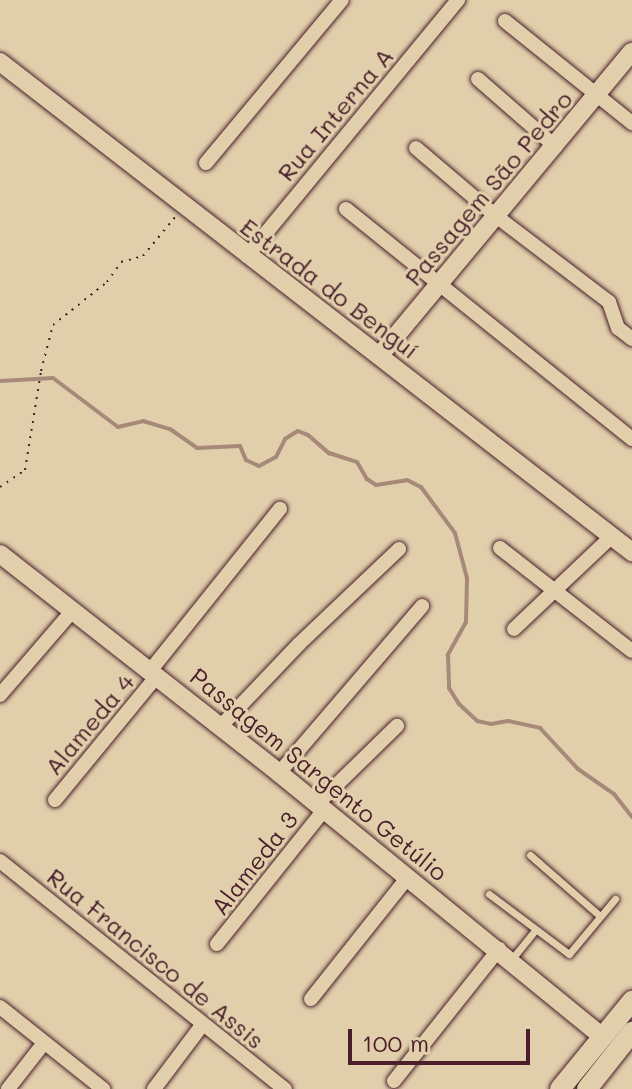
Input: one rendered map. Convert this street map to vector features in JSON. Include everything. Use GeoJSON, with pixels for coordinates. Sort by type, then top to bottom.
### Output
{"type":"FeatureCollection","features":[{"type":"Feature","properties":{"kind":"main road"},"geometry":{"type":"LineString","coordinates":[[560,1089],[632,1001]]}},
{"type":"Feature","properties":{"kind":"main road"},"geometry":{"type":"LineString","coordinates":[[587,1089],[632,1032]]}},
{"type":"Feature","properties":{"kind":"street"},"geometry":{"type":"LineString","coordinates":[[206,163],[342,0]]}},
{"type":"Feature","properties":{"kind":"street","name":"Rua Interna A"},"geometry":{"type":"LineString","coordinates":[[247,256],[458,0]]}},
{"type":"Feature","properties":{"kind":"street"},"geometry":{"type":"LineString","coordinates":[[505,21],[632,123]]}},
{"type":"Feature","properties":{"kind":"street","name":"Passagem São Pedro"},"geometry":{"type":"LineString","coordinates":[[380,355],[632,52]]}},
{"type":"Feature","properties":{"kind":"street","name":"Estrada do Benguí"},"geometry":{"type":"LineString","coordinates":[[0,62],[632,552]]}},
{"type":"Feature","properties":{"kind":"street"},"geometry":{"type":"LineString","coordinates":[[478,79],[556,147]]}},
{"type":"Feature","properties":{"kind":"street"},"geometry":{"type":"LineString","coordinates":[[416,148],[496,216],[609,302],[618,328],[632,339]]}},
{"type":"Feature","properties":{"kind":"street"},"geometry":{"type":"LineString","coordinates":[[346,209],[632,439]]}},
{"type":"Feature","properties":{"kind":"street","name":"Alameda 4"},"geometry":{"type":"LineString","coordinates":[[55,800],[280,509]]}},
{"type":"Feature","properties":{"kind":"street"},"geometry":{"type":"LineString","coordinates":[[514,629],[558,591],[612,536]]}},
{"type":"Feature","properties":{"kind":"street"},"geometry":{"type":"LineString","coordinates":[[500,548],[632,651]]}},
{"type":"Feature","properties":{"kind":"street"},"geometry":{"type":"LineString","coordinates":[[221,726],[299,644],[399,549]]}},
{"type":"Feature","properties":{"kind":"street","name":"Passagem Sargento Getúlio"},"geometry":{"type":"LineString","coordinates":[[0,554],[221,726],[505,954],[603,1037]]}},
{"type":"Feature","properties":{"kind":"street"},"geometry":{"type":"LineString","coordinates":[[279,773],[422,606]]}},
{"type":"Feature","properties":{"kind":"street"},"geometry":{"type":"LineString","coordinates":[[0,695],[73,610]]}},
{"type":"Feature","properties":{"kind":"street","name":"Alameda 3"},"geometry":{"type":"LineString","coordinates":[[217,944],[320,807],[397,726]]}},
{"type":"Feature","properties":{"kind":"street","name":"Rua Francisco de Assis"},"geometry":{"type":"LineString","coordinates":[[0,861],[285,1089]]}},
{"type":"Feature","properties":{"kind":"street"},"geometry":{"type":"LineString","coordinates":[[311,999],[408,877]]}},
{"type":"Feature","properties":{"kind":"street"},"geometry":{"type":"LineString","coordinates":[[394,1081],[505,954]]}},
{"type":"Feature","properties":{"kind":"street"},"geometry":{"type":"LineString","coordinates":[[0,1007],[103,1089]]}},
{"type":"Feature","properties":{"kind":"street"},"geometry":{"type":"LineString","coordinates":[[154,1089],[203,1024]]}},
{"type":"Feature","properties":{"kind":"street"},"geometry":{"type":"LineString","coordinates":[[8,1089],[44,1043]]}},
{"type":"Feature","properties":{"kind":"lane"},"geometry":{"type":"LineString","coordinates":[[530,855],[600,916]]}},
{"type":"Feature","properties":{"kind":"lane"},"geometry":{"type":"LineString","coordinates":[[489,894],[569,954],[615,899]]}},
{"type":"Feature","properties":{"kind":"lane"},"geometry":{"type":"LineString","coordinates":[[505,954],[535,930]]}},
{"type":"Feature","properties":{"kind":"path"},"geometry":{"type":"LineString","coordinates":[[0,487],[25,470],[41,371],[53,325],[107,282],[121,262],[143,256],[184,206]]}},
{"type":"Feature","properties":{"kind":"waterway"},"geometry":{"type":"LineString","coordinates":[[0,381],[53,378],[118,427],[143,421],[170,429],[197,448],[240,446],[246,460],[259,466],[276,457],[285,439],[298,431],[308,435],[329,453],[357,462],[367,479],[376,485],[407,480],[421,487],[455,533],[467,578],[466,622],[448,655],[449,688],[459,704],[477,721],[491,724],[508,721],[540,728],[578,769],[614,794],[632,817]]}}]}
